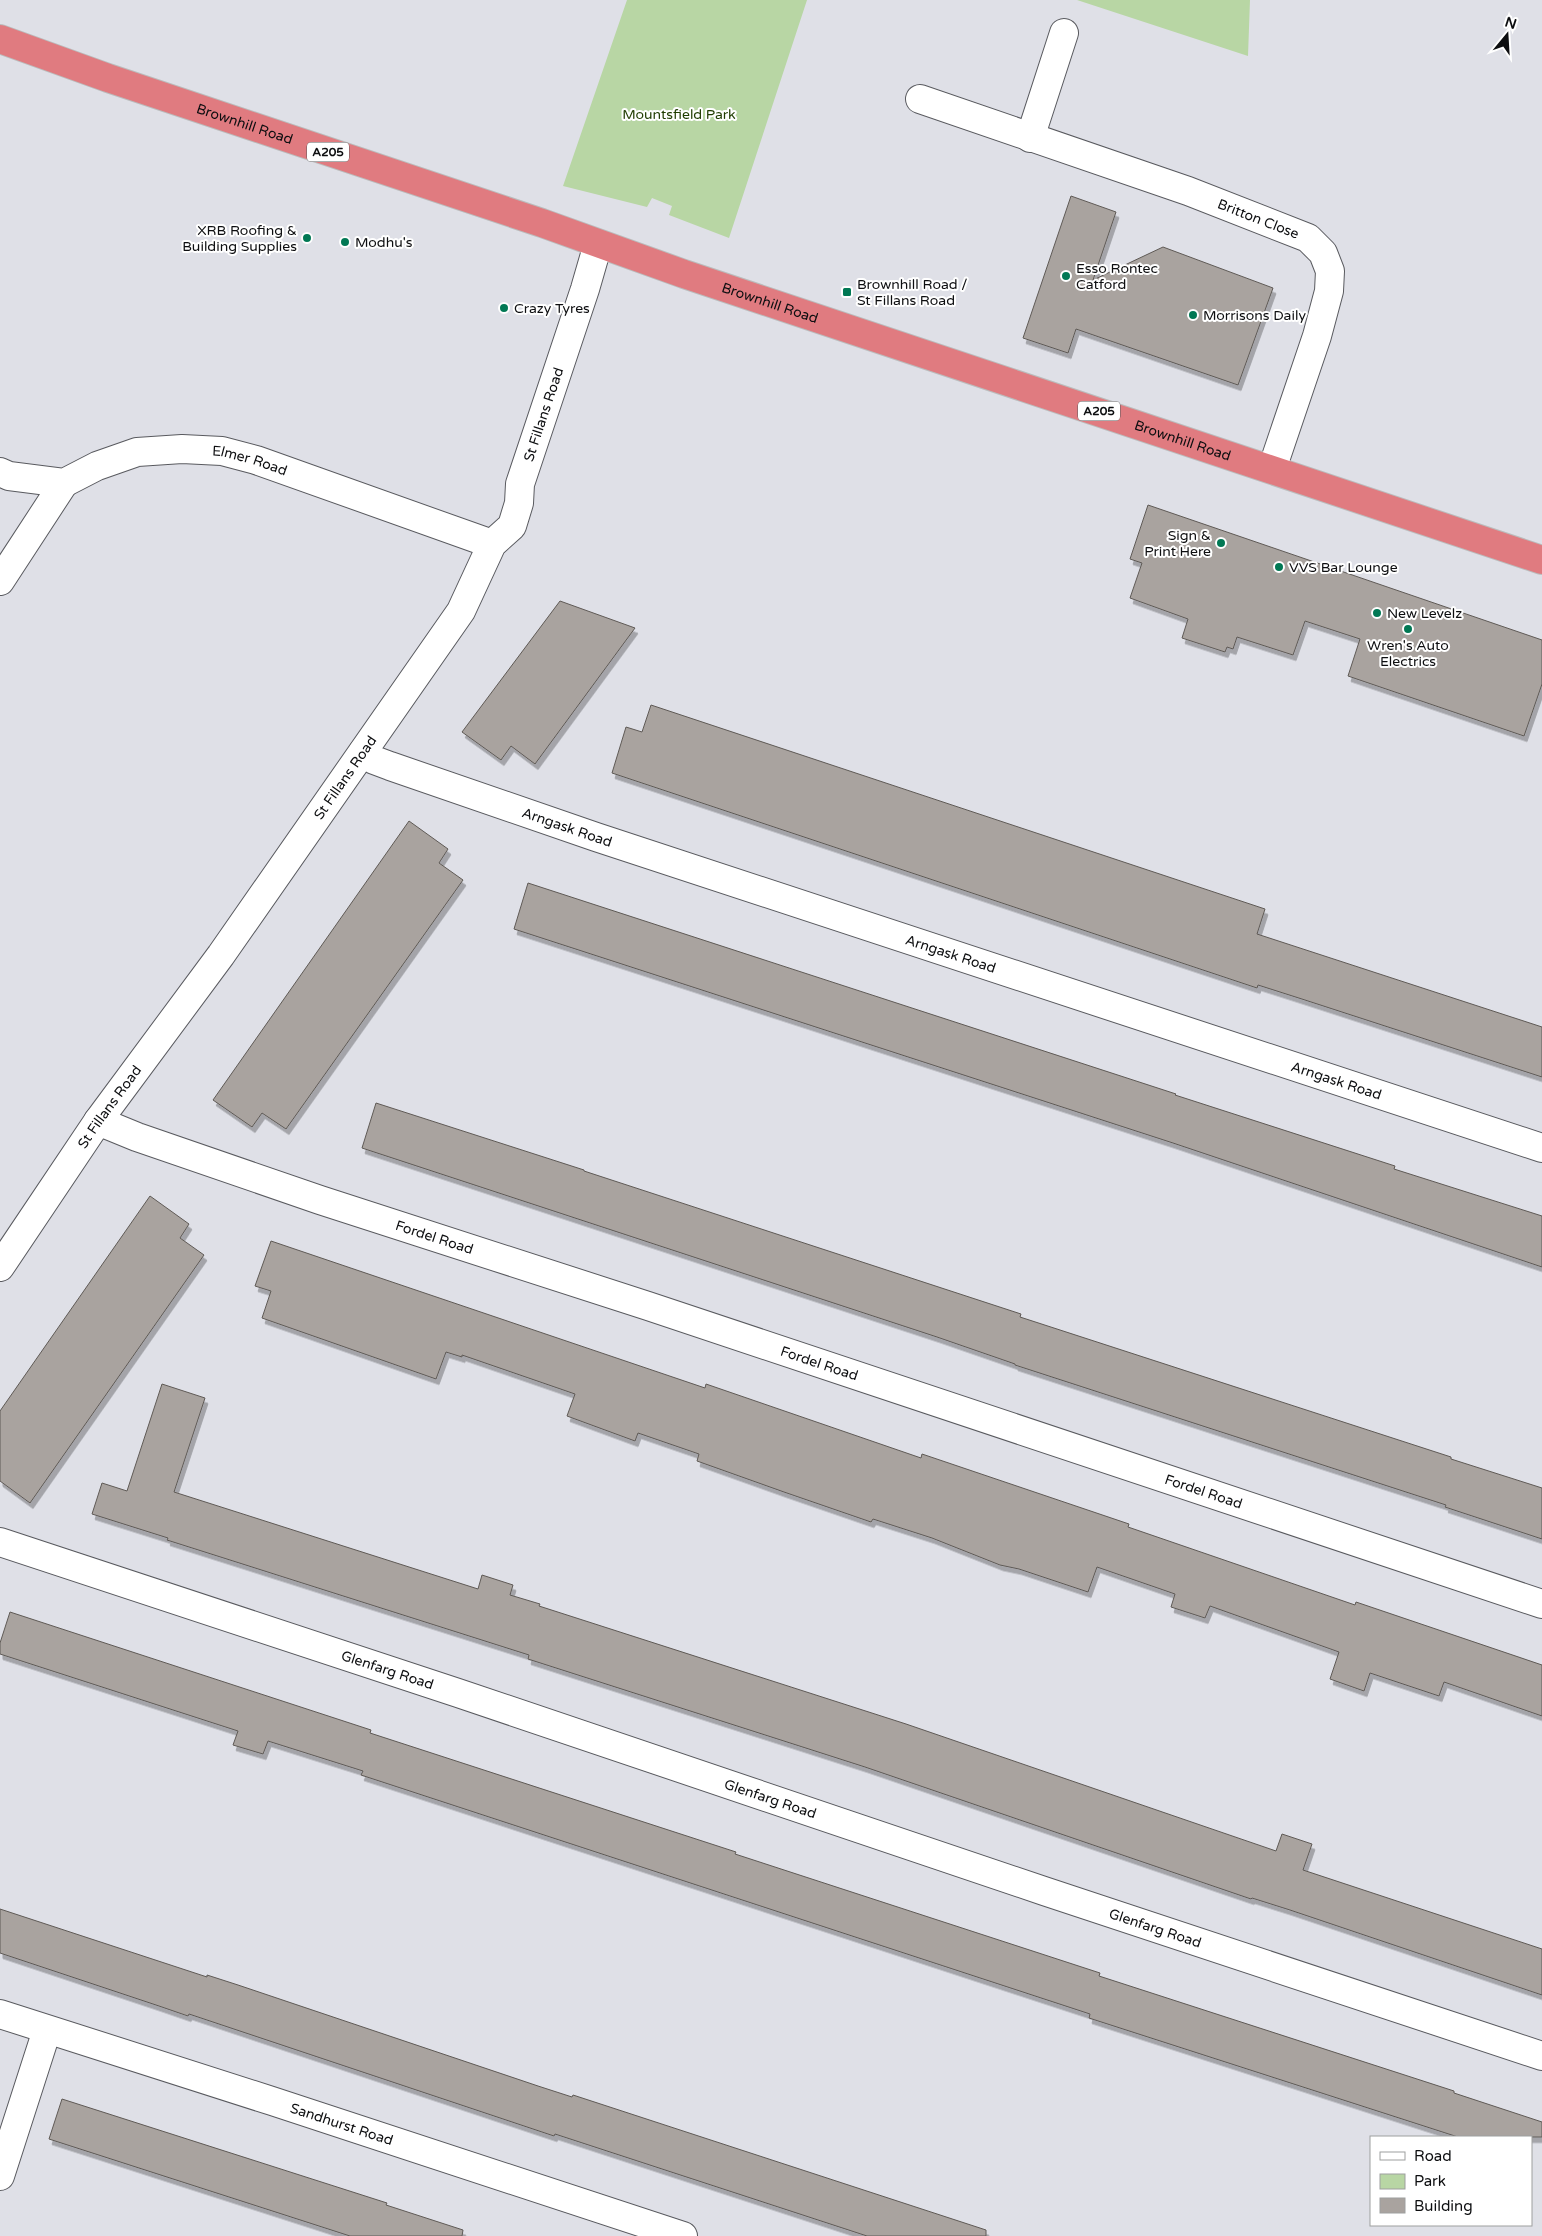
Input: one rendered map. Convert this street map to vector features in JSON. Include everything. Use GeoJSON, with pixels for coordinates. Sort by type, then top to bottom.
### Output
{"type":"FeatureCollection","features":[{"type":"Feature","properties":{"kind":"highway","name":"Brownhill Road"},"geometry":{"type":"LineString","coordinates":[[0,39],[117,82],[684,274],[1542,560]]}},
{"type":"Feature","properties":{"kind":"street"},"geometry":{"type":"LineString","coordinates":[[1030,138],[1064,33]]}},
{"type":"Feature","properties":{"kind":"street","name":"Britton Close"},"geometry":{"type":"LineString","coordinates":[[920,99],[1188,192],[1298,234],[1308,238],[1323,253],[1330,271],[1329,291],[1317,336],[1272,469]]}},
{"type":"Feature","properties":{"kind":"street","name":"St Fillans Road"},"geometry":{"type":"LineString","coordinates":[[0,1267],[98,1121],[221,955],[461,611],[492,544],[512,526],[520,503],[520,484],[598,244]]}},
{"type":"Feature","properties":{"kind":"street","name":"Elmer Road"},"geometry":{"type":"LineString","coordinates":[[64,483],[97,466],[136,452],[182,449],[222,451],[256,460],[492,544]]}},
{"type":"Feature","properties":{"kind":"street"},"geometry":{"type":"LineString","coordinates":[[0,472],[9,476],[64,483],[0,581]]}},
{"type":"Feature","properties":{"kind":"street","name":"Arngask Road"},"geometry":{"type":"LineString","coordinates":[[363,752],[374,760],[390,766],[596,837],[1542,1148]]}},
{"type":"Feature","properties":{"kind":"street","name":"Fordel Road"},"geometry":{"type":"LineString","coordinates":[[98,1121],[146,1140],[320,1200],[648,1306],[1542,1604]]}},
{"type":"Feature","properties":{"kind":"street","name":"Glenfarg Road"},"geometry":{"type":"LineString","coordinates":[[0,1542],[458,1693],[1053,1894],[1542,2056]]}},
{"type":"Feature","properties":{"kind":"street","name":"Sandhurst Road"},"geometry":{"type":"LineString","coordinates":[[0,2014],[272,2100],[683,2236]]}},
{"type":"Feature","properties":{"kind":"street"},"geometry":{"type":"LineString","coordinates":[[0,2176],[48,2030]]}},
{"type":"Feature","properties":{"kind":"green space","name":"Mountsfield Park"},"geometry":{"type":"Polygon","coordinates":[[[627,0],[807,0],[729,238],[669,215],[672,206],[652,198],[647,207],[563,186],[627,0]]]}},
{"type":"Feature","properties":{"kind":"green space"},"geometry":{"type":"Polygon","coordinates":[[[1077,0],[1250,0],[1248,56],[1077,0]]]}},
{"type":"Feature","properties":{"kind":"building"},"geometry":{"type":"Polygon","coordinates":[[[1071,196],[1116,212],[1093,280],[1163,247],[1273,288],[1238,385],[1076,329],[1068,353],[1023,338],[1071,196]]]}},
{"type":"Feature","properties":{"kind":"building"},"geometry":{"type":"Polygon","coordinates":[[[1148,505],[1542,640],[1542,684],[1524,736],[1348,676],[1360,639],[1305,621],[1293,655],[1237,637],[1233,649],[1227,647],[1225,652],[1182,638],[1188,619],[1130,598],[1142,563],[1130,559],[1148,505]]]}},
{"type":"Feature","properties":{"kind":"building"},"geometry":{"type":"Polygon","coordinates":[[[560,601],[635,628],[535,764],[511,746],[501,760],[462,732],[560,601]]]}},
{"type":"Feature","properties":{"kind":"building"},"geometry":{"type":"Polygon","coordinates":[[[651,705],[1265,909],[1257,934],[1542,1027],[1542,1077],[1258,985],[1257,988],[612,773],[626,727],[642,732],[651,705]]]}},
{"type":"Feature","properties":{"kind":"building"},"geometry":{"type":"Polygon","coordinates":[[[409,821],[448,849],[439,863],[463,880],[286,1129],[262,1113],[252,1127],[213,1100],[409,821]]]}},
{"type":"Feature","properties":{"kind":"building"},"geometry":{"type":"Polygon","coordinates":[[[528,883],[1176,1094],[1395,1166],[1394,1169],[1542,1216],[1542,1267],[1173,1143],[514,929],[528,883]]]}},
{"type":"Feature","properties":{"kind":"building"},"geometry":{"type":"Polygon","coordinates":[[[376,1103],[1021,1314],[1020,1317],[1542,1488],[1542,1539],[1445,1507],[1446,1505],[1015,1365],[937,1337],[362,1148],[376,1103]]]}},
{"type":"Feature","properties":{"kind":"building"},"geometry":{"type":"Polygon","coordinates":[[[150,1196],[189,1224],[180,1238],[204,1255],[30,1503],[0,1481],[0,1411],[150,1196]]]}},
{"type":"Feature","properties":{"kind":"building"},"geometry":{"type":"Polygon","coordinates":[[[271,1241],[705,1388],[706,1384],[921,1458],[922,1454],[1129,1524],[1128,1527],[1355,1605],[1356,1602],[1542,1665],[1542,1716],[1444,1682],[1439,1696],[1370,1673],[1364,1691],[1330,1679],[1339,1652],[1210,1606],[1205,1618],[1171,1607],[1175,1594],[1097,1567],[1088,1592],[1019,1569],[1000,1565],[932,1538],[873,1519],[871,1522],[784,1492],[697,1461],[699,1454],[638,1433],[635,1441],[567,1416],[575,1394],[462,1355],[462,1357],[446,1352],[436,1379],[262,1318],[271,1291],[255,1286],[271,1241]]]}},
{"type":"Feature","properties":{"kind":"building"},"geometry":{"type":"Polygon","coordinates":[[[162,1384],[205,1398],[174,1492],[478,1589],[482,1575],[513,1585],[510,1595],[540,1604],[539,1606],[906,1724],[1276,1851],[1282,1834],[1312,1844],[1303,1870],[1542,1949],[1542,1995],[1290,1910],[1251,1899],[865,1767],[528,1659],[529,1655],[167,1540],[168,1538],[92,1514],[102,1483],[127,1491],[162,1384]]]}},
{"type":"Feature","properties":{"kind":"building"},"geometry":{"type":"Polygon","coordinates":[[[10,1612],[371,1730],[370,1733],[736,1852],[735,1854],[1100,1973],[1099,1976],[1454,2091],[1454,2093],[1542,2122],[1542,2137],[1455,2136],[1089,2018],[1090,2014],[361,1775],[363,1771],[268,1741],[263,1754],[233,1745],[238,1731],[0,1654],[0,1643],[10,1612]]]}},
{"type":"Feature","properties":{"kind":"building"},"geometry":{"type":"Polygon","coordinates":[[[0,1909],[207,1977],[207,1975],[238,1985],[538,2086],[572,2097],[573,2095],[986,2230],[986,2236],[867,2236],[555,2134],[554,2136],[189,2014],[188,2016],[0,1953],[0,1909]]]}},
{"type":"Feature","properties":{"kind":"building"},"geometry":{"type":"Polygon","coordinates":[[[62,2099],[387,2203],[386,2205],[463,2230],[462,2236],[350,2236],[49,2139],[62,2099]]]}},
{"type":"Feature","properties":{"kind":"place","name":"XRB Roofing & Building Supplies"},"geometry":{"type":"Point","coordinates":[307,238]}},
{"type":"Feature","properties":{"kind":"place","name":"Modhu's"},"geometry":{"type":"Point","coordinates":[345,242]}},
{"type":"Feature","properties":{"kind":"place","name":"Esso Rontec Catford"},"geometry":{"type":"Point","coordinates":[1066,276]}},
{"type":"Feature","properties":{"kind":"place","name":"Brownhill Road / St Fillans Road"},"geometry":{"type":"Point","coordinates":[847,292]}},
{"type":"Feature","properties":{"kind":"place","name":"Crazy Tyres"},"geometry":{"type":"Point","coordinates":[504,308]}},
{"type":"Feature","properties":{"kind":"place","name":"Morrisons Daily"},"geometry":{"type":"Point","coordinates":[1193,315]}},
{"type":"Feature","properties":{"kind":"place","name":"Sign & Print Here"},"geometry":{"type":"Point","coordinates":[1221,543]}},
{"type":"Feature","properties":{"kind":"place","name":"VVS Bar Lounge"},"geometry":{"type":"Point","coordinates":[1279,567]}},
{"type":"Feature","properties":{"kind":"place","name":"New Levelz"},"geometry":{"type":"Point","coordinates":[1377,613]}},
{"type":"Feature","properties":{"kind":"place","name":"Wren's Auto Electrics"},"geometry":{"type":"Point","coordinates":[1408,629]}}]}
